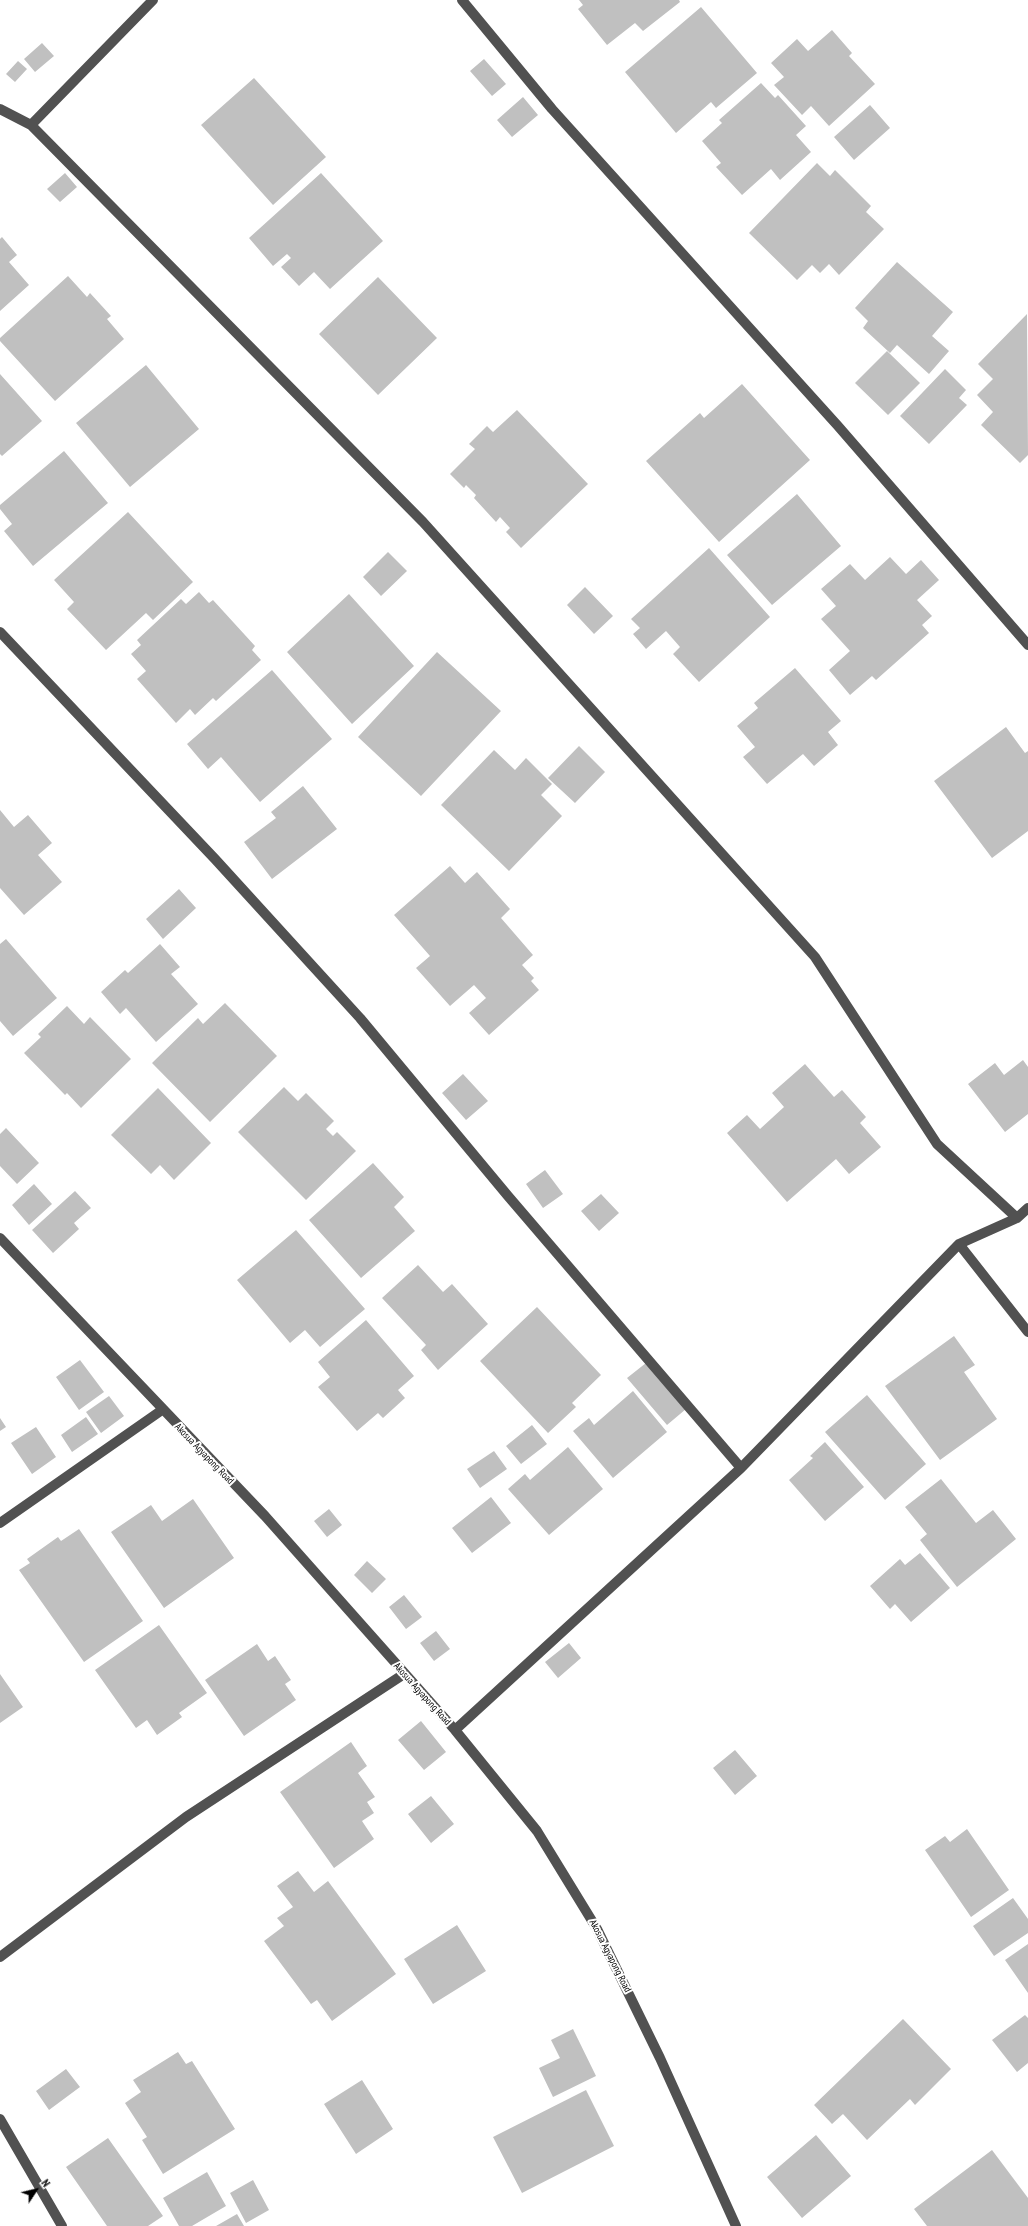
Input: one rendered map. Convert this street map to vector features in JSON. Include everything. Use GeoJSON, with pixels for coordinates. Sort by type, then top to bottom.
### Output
{"type":"FeatureCollection","features":[{"type":"Feature","properties":{"kind":"street"},"geometry":{"type":"LineString","coordinates":[[31,125],[153,0]]}},
{"type":"Feature","properties":{"kind":"street"},"geometry":{"type":"LineString","coordinates":[[462,0],[552,109],[838,426],[1028,645]]}},
{"type":"Feature","properties":{"kind":"street"},"geometry":{"type":"LineString","coordinates":[[0,109],[31,125],[417,517],[815,957],[937,1144],[1017,1218]]}},
{"type":"Feature","properties":{"kind":"street"},"geometry":{"type":"LineString","coordinates":[[0,632],[210,853],[360,1018],[508,1196],[741,1468]]}},
{"type":"Feature","properties":{"kind":"street"},"geometry":{"type":"LineString","coordinates":[[454,1730],[741,1468],[958,1244],[1017,1218],[1028,1208]]}},
{"type":"Feature","properties":{"kind":"street","name":"Akosua Agyapong Road"},"geometry":{"type":"LineString","coordinates":[[0,1238],[162,1410],[265,1516],[454,1730],[537,1831],[597,1929],[660,2058],[736,2226]]}},
{"type":"Feature","properties":{"kind":"street"},"geometry":{"type":"LineString","coordinates":[[958,1244],[1028,1332]]}},
{"type":"Feature","properties":{"kind":"street"},"geometry":{"type":"LineString","coordinates":[[0,1523],[162,1410]]}},
{"type":"Feature","properties":{"kind":"street"},"geometry":{"type":"LineString","coordinates":[[0,1957],[186,1817],[404,1674]]}},
{"type":"Feature","properties":{"kind":"street"},"geometry":{"type":"LineString","coordinates":[[0,2119],[62,2226]]}},
{"type":"Feature","properties":{"kind":"building"},"geometry":{"type":"Polygon","coordinates":[[[579,0],[679,0],[680,2],[643,31],[635,23],[607,45],[578,9],[583,5],[579,0]]]}},
{"type":"Feature","properties":{"kind":"building"},"geometry":{"type":"Polygon","coordinates":[[[701,7],[757,73],[716,108],[711,102],[676,133],[625,72],[701,7]]]}},
{"type":"Feature","properties":{"kind":"building"},"geometry":{"type":"Polygon","coordinates":[[[832,30],[852,53],[849,56],[875,84],[829,126],[811,106],[802,115],[774,85],[784,77],[771,63],[797,39],[808,51],[832,30]]]}},
{"type":"Feature","properties":{"kind":"building"},"geometry":{"type":"Polygon","coordinates":[[[42,43],[54,56],[35,72],[24,59],[42,43]]]}},
{"type":"Feature","properties":{"kind":"building"},"geometry":{"type":"Polygon","coordinates":[[[484,59],[506,84],[492,96],[470,71],[484,59]]]}},
{"type":"Feature","properties":{"kind":"building"},"geometry":{"type":"Polygon","coordinates":[[[18,61],[27,69],[15,82],[6,74],[18,61]]]}},
{"type":"Feature","properties":{"kind":"building"},"geometry":{"type":"Polygon","coordinates":[[[254,78],[326,157],[273,205],[201,125],[254,78]]]}},
{"type":"Feature","properties":{"kind":"building"},"geometry":{"type":"Polygon","coordinates":[[[761,83],[775,98],[778,95],[806,126],[796,135],[811,152],[780,180],[771,169],[742,195],[716,167],[721,163],[702,141],[722,123],[719,120],[761,83]]]}},
{"type":"Feature","properties":{"kind":"building"},"geometry":{"type":"Polygon","coordinates":[[[523,97],[538,115],[512,137],[497,120],[523,97]]]}},
{"type":"Feature","properties":{"kind":"building"},"geometry":{"type":"Polygon","coordinates":[[[870,105],[890,128],[854,160],[834,137],[870,105]]]}},
{"type":"Feature","properties":{"kind":"building"},"geometry":{"type":"Polygon","coordinates":[[[817,163],[830,176],[835,170],[871,206],[866,212],[884,229],[839,275],[829,264],[820,273],[812,265],[797,280],[749,233],[817,163]]]}},
{"type":"Feature","properties":{"kind":"building"},"geometry":{"type":"Polygon","coordinates":[[[65,173],[77,187],[60,202],[47,189],[65,173]]]}},
{"type":"Feature","properties":{"kind":"building"},"geometry":{"type":"Polygon","coordinates":[[[321,173],[383,241],[330,289],[314,272],[299,286],[281,267],[291,258],[287,254],[273,266],[249,238],[321,173]]]}},
{"type":"Feature","properties":{"kind":"building"},"geometry":{"type":"Polygon","coordinates":[[[2,237],[17,255],[9,262],[29,285],[0,311],[0,239],[2,237]]]}},
{"type":"Feature","properties":{"kind":"building"},"geometry":{"type":"Polygon","coordinates":[[[897,262],[953,312],[932,336],[949,351],[929,374],[897,345],[890,353],[863,328],[868,321],[855,308],[897,262]]]}},
{"type":"Feature","properties":{"kind":"building"},"geometry":{"type":"Polygon","coordinates":[[[68,276],[87,297],[90,293],[111,316],[107,319],[124,339],[55,401],[0,341],[0,338],[68,276]]]}},
{"type":"Feature","properties":{"kind":"building"},"geometry":{"type":"Polygon","coordinates":[[[378,277],[437,338],[378,395],[319,334],[378,277]]]}},
{"type":"Feature","properties":{"kind":"building"},"geometry":{"type":"Polygon","coordinates":[[[1027,314],[1028,455],[1020,463],[981,425],[993,412],[977,395],[993,379],[978,364],[1027,314]]]}},
{"type":"Feature","properties":{"kind":"building"},"geometry":{"type":"Polygon","coordinates":[[[887,351],[920,383],[888,415],[855,383],[887,351]]]}},
{"type":"Feature","properties":{"kind":"building"},"geometry":{"type":"Polygon","coordinates":[[[146,365],[199,429],[130,487],[76,423],[146,365]]]}},
{"type":"Feature","properties":{"kind":"building"},"geometry":{"type":"Polygon","coordinates":[[[945,369],[966,390],[959,398],[967,405],[929,444],[900,416],[945,369]]]}},
{"type":"Feature","properties":{"kind":"building"},"geometry":{"type":"Polygon","coordinates":[[[0,374],[42,421],[2,456],[0,454],[0,374]]]}},
{"type":"Feature","properties":{"kind":"building"},"geometry":{"type":"Polygon","coordinates":[[[742,384],[810,460],[719,542],[646,461],[700,413],[704,418],[742,384]]]}},
{"type":"Feature","properties":{"kind":"building"},"geometry":{"type":"Polygon","coordinates":[[[517,410],[588,484],[521,548],[506,532],[510,528],[500,517],[496,522],[474,498],[476,495],[466,485],[464,488],[450,474],[475,449],[469,444],[487,426],[493,432],[517,410]]]}},
{"type":"Feature","properties":{"kind":"building"},"geometry":{"type":"Polygon","coordinates":[[[64,451],[108,503],[33,566],[4,531],[12,524],[0,509],[0,505],[64,451]]]}},
{"type":"Feature","properties":{"kind":"building"},"geometry":{"type":"Polygon","coordinates":[[[797,494],[841,546],[772,605],[727,555],[797,494]]]}},
{"type":"Feature","properties":{"kind":"building"},"geometry":{"type":"Polygon","coordinates":[[[128,512],[193,582],[153,620],[146,613],[106,650],[67,609],[74,602],[54,580],[128,512]]]}},
{"type":"Feature","properties":{"kind":"building"},"geometry":{"type":"Polygon","coordinates":[[[709,548],[770,617],[699,682],[673,654],[680,647],[666,631],[646,649],[633,634],[640,628],[631,619],[709,548]]]}},
{"type":"Feature","properties":{"kind":"building"},"geometry":{"type":"Polygon","coordinates":[[[388,552],[407,571],[381,596],[363,577],[388,552]]]}},
{"type":"Feature","properties":{"kind":"building"},"geometry":{"type":"Polygon","coordinates":[[[890,557],[906,574],[921,560],[939,580],[917,600],[932,616],[922,625],[929,633],[876,680],[872,676],[850,695],[829,670],[850,651],[821,619],[836,606],[821,589],[850,564],[865,580],[890,557]]]}},
{"type":"Feature","properties":{"kind":"building"},"geometry":{"type":"Polygon","coordinates":[[[585,587],[613,616],[594,634],[567,605],[585,587]]]}},
{"type":"Feature","properties":{"kind":"building"},"geometry":{"type":"Polygon","coordinates":[[[199,592],[209,603],[213,600],[255,646],[252,650],[261,660],[216,701],[213,698],[195,715],[190,709],[176,723],[137,679],[146,671],[131,654],[141,645],[137,640],[181,599],[186,604],[199,592]]]}},
{"type":"Feature","properties":{"kind":"building"},"geometry":{"type":"Polygon","coordinates":[[[349,594],[414,666],[352,724],[287,652],[349,594]]]}},
{"type":"Feature","properties":{"kind":"building"},"geometry":{"type":"Polygon","coordinates":[[[437,652],[501,711],[421,796],[358,737],[437,652]]]}},
{"type":"Feature","properties":{"kind":"building"},"geometry":{"type":"Polygon","coordinates":[[[795,668],[841,721],[828,732],[838,745],[814,766],[803,754],[767,784],[743,757],[755,747],[737,726],[758,708],[754,703],[795,668]]]}},
{"type":"Feature","properties":{"kind":"building"},"geometry":{"type":"Polygon","coordinates":[[[272,670],[332,739],[260,802],[221,757],[208,769],[187,744],[272,670]]]}},
{"type":"Feature","properties":{"kind":"building"},"geometry":{"type":"Polygon","coordinates":[[[1006,727],[1025,753],[1028,751],[1028,831],[992,858],[934,781],[1006,727]]]}},
{"type":"Feature","properties":{"kind":"building"},"geometry":{"type":"Polygon","coordinates":[[[579,746],[605,772],[575,803],[548,778],[579,746]]]}},
{"type":"Feature","properties":{"kind":"building"},"geometry":{"type":"Polygon","coordinates":[[[494,750],[515,770],[526,758],[552,784],[541,795],[562,816],[509,871],[441,805],[494,750]]]}},
{"type":"Feature","properties":{"kind":"building"},"geometry":{"type":"Polygon","coordinates":[[[303,786],[337,829],[272,879],[244,842],[276,818],[271,812],[303,786]]]}},
{"type":"Feature","properties":{"kind":"building"},"geometry":{"type":"Polygon","coordinates":[[[0,810],[14,827],[28,815],[52,843],[38,855],[62,882],[24,915],[0,888],[0,810]]]}},
{"type":"Feature","properties":{"kind":"building"},"geometry":{"type":"Polygon","coordinates":[[[450,866],[465,883],[477,872],[510,909],[501,918],[533,955],[522,965],[534,978],[531,981],[539,990],[489,1035],[469,1013],[486,998],[474,985],[450,1006],[416,968],[430,956],[394,915],[450,866]]]}},
{"type":"Feature","properties":{"kind":"building"},"geometry":{"type":"Polygon","coordinates":[[[179,889],[196,908],[163,939],[146,919],[179,889]]]}},
{"type":"Feature","properties":{"kind":"building"},"geometry":{"type":"Polygon","coordinates":[[[6,939],[57,998],[13,1036],[0,1021],[0,944],[6,939]]]}},
{"type":"Feature","properties":{"kind":"building"},"geometry":{"type":"Polygon","coordinates":[[[160,944],[180,967],[171,974],[198,1004],[156,1042],[126,1008],[120,1014],[101,992],[125,970],[128,973],[160,944]]]}},
{"type":"Feature","properties":{"kind":"building"},"geometry":{"type":"Polygon","coordinates":[[[225,1003],[277,1056],[210,1122],[152,1063],[198,1018],[203,1024],[225,1003]]]}},
{"type":"Feature","properties":{"kind":"building"},"geometry":{"type":"Polygon","coordinates":[[[67,1006],[84,1024],[90,1017],[131,1059],[81,1108],[67,1093],[65,1095],[24,1053],[41,1037],[38,1034],[67,1006]]]}},
{"type":"Feature","properties":{"kind":"building"},"geometry":{"type":"Polygon","coordinates":[[[1023,1060],[1028,1067],[1028,1114],[1005,1132],[968,1084],[995,1063],[1004,1075],[1023,1060]]]}},
{"type":"Feature","properties":{"kind":"building"},"geometry":{"type":"Polygon","coordinates":[[[805,1064],[834,1097],[842,1090],[866,1117],[860,1123],[881,1147],[849,1174],[836,1159],[787,1202],[727,1133],[747,1115],[760,1129],[784,1107],[772,1093],[805,1064]]]}},
{"type":"Feature","properties":{"kind":"building"},"geometry":{"type":"Polygon","coordinates":[[[463,1074],[488,1101],[466,1120],[442,1093],[463,1074]]]}},
{"type":"Feature","properties":{"kind":"building"},"geometry":{"type":"Polygon","coordinates":[[[284,1087],[298,1101],[306,1093],[334,1121],[326,1129],[333,1136],[337,1132],[356,1151],[306,1200],[238,1132],[284,1087]]]}},
{"type":"Feature","properties":{"kind":"building"},"geometry":{"type":"Polygon","coordinates":[[[158,1088],[211,1143],[174,1180],[160,1165],[151,1174],[111,1135],[158,1088]]]}},
{"type":"Feature","properties":{"kind":"building"},"geometry":{"type":"Polygon","coordinates":[[[6,1128],[39,1163],[17,1184],[0,1166],[0,1134],[6,1128]]]}},
{"type":"Feature","properties":{"kind":"building"},"geometry":{"type":"Polygon","coordinates":[[[373,1163],[404,1197],[394,1207],[415,1231],[361,1278],[309,1220],[373,1163]]]}},
{"type":"Feature","properties":{"kind":"building"},"geometry":{"type":"Polygon","coordinates":[[[545,1170],[563,1194],[543,1208],[526,1184],[545,1170]]]}},
{"type":"Feature","properties":{"kind":"building"},"geometry":{"type":"Polygon","coordinates":[[[34,1184],[52,1204],[29,1225],[12,1205],[34,1184]]]}},
{"type":"Feature","properties":{"kind":"building"},"geometry":{"type":"Polygon","coordinates":[[[75,1191],[91,1208],[74,1223],[79,1229],[53,1253],[32,1230],[75,1191]]]}},
{"type":"Feature","properties":{"kind":"building"},"geometry":{"type":"Polygon","coordinates":[[[601,1194],[619,1213],[599,1231],[581,1211],[601,1194]]]}},
{"type":"Feature","properties":{"kind":"building"},"geometry":{"type":"Polygon","coordinates":[[[296,1230],[365,1309],[320,1347],[305,1330],[290,1343],[237,1280],[296,1230]]]}},
{"type":"Feature","properties":{"kind":"building"},"geometry":{"type":"Polygon","coordinates":[[[418,1265],[443,1292],[452,1284],[488,1324],[438,1370],[421,1350],[426,1345],[382,1298],[418,1265]]]}},
{"type":"Feature","properties":{"kind":"building"},"geometry":{"type":"Polygon","coordinates":[[[537,1307],[601,1375],[572,1403],[576,1407],[548,1433],[480,1361],[537,1307]]]}},
{"type":"Feature","properties":{"kind":"building"},"geometry":{"type":"Polygon","coordinates":[[[366,1320],[414,1376],[398,1390],[405,1398],[383,1418],[378,1413],[357,1431],[318,1387],[330,1377],[318,1362],[366,1320]]]}},
{"type":"Feature","properties":{"kind":"building"},"geometry":{"type":"Polygon","coordinates":[[[954,1336],[975,1365],[964,1372],[997,1419],[940,1460],[885,1386],[954,1336]]]}},
{"type":"Feature","properties":{"kind":"building"},"geometry":{"type":"Polygon","coordinates":[[[80,1360],[104,1392],[79,1410],[56,1377],[80,1360]]]}},
{"type":"Feature","properties":{"kind":"building"},"geometry":{"type":"Polygon","coordinates":[[[646,1363],[686,1409],[667,1425],[627,1378],[646,1363]]]}},
{"type":"Feature","properties":{"kind":"building"},"geometry":{"type":"Polygon","coordinates":[[[633,1391],[667,1432],[613,1478],[573,1431],[589,1418],[594,1425],[633,1391]]]}},
{"type":"Feature","properties":{"kind":"building"},"geometry":{"type":"Polygon","coordinates":[[[867,1395],[926,1464],[885,1500],[825,1432],[867,1395]]]}},
{"type":"Feature","properties":{"kind":"building"},"geometry":{"type":"Polygon","coordinates":[[[109,1396],[124,1416],[101,1433],[86,1412],[109,1396]]]}},
{"type":"Feature","properties":{"kind":"building"},"geometry":{"type":"Polygon","coordinates":[[[86,1417],[98,1434],[72,1452],[61,1435],[86,1417]]]}},
{"type":"Feature","properties":{"kind":"building"},"geometry":{"type":"Polygon","coordinates":[[[0,1418],[6,1427],[0,1431],[0,1418]]]}},
{"type":"Feature","properties":{"kind":"building"},"geometry":{"type":"Polygon","coordinates":[[[532,1425],[547,1444],[521,1464],[506,1446],[532,1425]]]}},
{"type":"Feature","properties":{"kind":"building"},"geometry":{"type":"Polygon","coordinates":[[[36,1427],[56,1457],[32,1474],[11,1443],[36,1427]]]}},
{"type":"Feature","properties":{"kind":"building"},"geometry":{"type":"Polygon","coordinates":[[[825,1442],[864,1487],[825,1521],[789,1480],[813,1458],[810,1456],[825,1442]]]}},
{"type":"Feature","properties":{"kind":"building"},"geometry":{"type":"Polygon","coordinates":[[[568,1447],[603,1489],[549,1535],[508,1489],[525,1474],[530,1480],[568,1447]]]}},
{"type":"Feature","properties":{"kind":"building"},"geometry":{"type":"Polygon","coordinates":[[[494,1451],[507,1469],[480,1488],[467,1469],[494,1451]]]}},
{"type":"Feature","properties":{"kind":"building"},"geometry":{"type":"Polygon","coordinates":[[[941,1479],[976,1523],[993,1510],[1016,1539],[957,1587],[920,1540],[927,1534],[905,1507],[941,1479]]]}},
{"type":"Feature","properties":{"kind":"building"},"geometry":{"type":"Polygon","coordinates":[[[491,1497],[511,1523],[472,1553],[452,1528],[491,1497]]]}},
{"type":"Feature","properties":{"kind":"building"},"geometry":{"type":"Polygon","coordinates":[[[193,1499],[234,1558],[164,1608],[111,1532],[151,1505],[162,1521],[193,1499]]]}},
{"type":"Feature","properties":{"kind":"building"},"geometry":{"type":"Polygon","coordinates":[[[329,1509],[342,1525],[327,1537],[314,1521],[329,1509]]]}},
{"type":"Feature","properties":{"kind":"building"},"geometry":{"type":"Polygon","coordinates":[[[79,1529],[143,1621],[84,1662],[19,1570],[30,1563],[27,1559],[58,1537],[61,1541],[79,1529]]]}},
{"type":"Feature","properties":{"kind":"building"},"geometry":{"type":"Polygon","coordinates":[[[920,1553],[950,1588],[911,1622],[895,1604],[890,1609],[870,1586],[900,1559],[905,1565],[920,1553]]]}},
{"type":"Feature","properties":{"kind":"building"},"geometry":{"type":"Polygon","coordinates":[[[367,1561],[386,1579],[372,1593],[354,1575],[367,1561]]]}},
{"type":"Feature","properties":{"kind":"building"},"geometry":{"type":"Polygon","coordinates":[[[404,1595],[422,1617],[406,1629],[389,1607],[404,1595]]]}},
{"type":"Feature","properties":{"kind":"building"},"geometry":{"type":"Polygon","coordinates":[[[159,1625],[207,1693],[179,1713],[182,1717],[157,1735],[147,1720],[136,1728],[95,1670],[159,1625]]]}},
{"type":"Feature","properties":{"kind":"building"},"geometry":{"type":"Polygon","coordinates":[[[436,1631],[450,1649],[434,1661],[420,1643],[436,1631]]]}},
{"type":"Feature","properties":{"kind":"building"},"geometry":{"type":"Polygon","coordinates":[[[569,1643],[581,1658],[558,1678],[545,1662],[569,1643]]]}},
{"type":"Feature","properties":{"kind":"building"},"geometry":{"type":"Polygon","coordinates":[[[257,1644],[268,1661],[275,1656],[291,1680],[285,1684],[296,1700],[244,1736],[205,1680],[257,1644]]]}},
{"type":"Feature","properties":{"kind":"building"},"geometry":{"type":"Polygon","coordinates":[[[0,1674],[23,1707],[0,1723],[0,1674]]]}},
{"type":"Feature","properties":{"kind":"building"},"geometry":{"type":"Polygon","coordinates":[[[421,1721],[446,1752],[424,1770],[398,1740],[421,1721]]]}},
{"type":"Feature","properties":{"kind":"building"},"geometry":{"type":"Polygon","coordinates":[[[351,1742],[367,1766],[358,1773],[375,1797],[367,1802],[374,1813],[362,1821],[374,1839],[334,1868],[280,1792],[351,1742]]]}},
{"type":"Feature","properties":{"kind":"building"},"geometry":{"type":"Polygon","coordinates":[[[735,1750],[757,1776],[735,1795],[713,1768],[735,1750]]]}},
{"type":"Feature","properties":{"kind":"building"},"geometry":{"type":"Polygon","coordinates":[[[431,1796],[454,1824],[431,1843],[408,1814],[431,1796]]]}},
{"type":"Feature","properties":{"kind":"building"},"geometry":{"type":"Polygon","coordinates":[[[967,1829],[1009,1890],[971,1917],[925,1850],[945,1836],[950,1842],[967,1829]]]}},
{"type":"Feature","properties":{"kind":"building"},"geometry":{"type":"Polygon","coordinates":[[[298,1871],[314,1892],[328,1881],[396,1974],[332,2021],[317,2000],[311,2004],[264,1941],[284,1926],[277,1918],[293,1907],[277,1886],[298,1871]]]}},
{"type":"Feature","properties":{"kind":"building"},"geometry":{"type":"Polygon","coordinates":[[[1013,1898],[1028,1919],[1028,1933],[994,1956],[973,1926],[1013,1898]]]}},
{"type":"Feature","properties":{"kind":"building"},"geometry":{"type":"Polygon","coordinates":[[[457,1925],[486,1971],[433,2004],[404,1959],[457,1925]]]}},
{"type":"Feature","properties":{"kind":"building"},"geometry":{"type":"Polygon","coordinates":[[[1028,1944],[1028,1993],[1005,1960],[1028,1944]]]}},
{"type":"Feature","properties":{"kind":"building"},"geometry":{"type":"Polygon","coordinates":[[[1025,2015],[1028,2018],[1028,2063],[1017,2072],[992,2040],[1025,2015]]]}},
{"type":"Feature","properties":{"kind":"building"},"geometry":{"type":"Polygon","coordinates":[[[903,2019],[951,2069],[915,2105],[910,2099],[867,2140],[843,2114],[832,2124],[814,2105],[903,2019]]]}},
{"type":"Feature","properties":{"kind":"building"},"geometry":{"type":"Polygon","coordinates":[[[573,2029],[596,2076],[553,2097],[539,2068],[560,2058],[551,2040],[573,2029]]]}},
{"type":"Feature","properties":{"kind":"building"},"geometry":{"type":"Polygon","coordinates":[[[178,2052],[186,2064],[192,2061],[235,2129],[163,2174],[142,2140],[147,2137],[125,2103],[141,2092],[133,2080],[178,2052]]]}},
{"type":"Feature","properties":{"kind":"building"},"geometry":{"type":"Polygon","coordinates":[[[66,2069],[80,2087],[49,2110],[36,2091],[66,2069]]]}},
{"type":"Feature","properties":{"kind":"building"},"geometry":{"type":"Polygon","coordinates":[[[362,2080],[393,2129],[356,2154],[324,2104],[362,2080]]]}},
{"type":"Feature","properties":{"kind":"building"},"geometry":{"type":"Polygon","coordinates":[[[586,2090],[614,2146],[522,2193],[493,2137],[586,2090]]]}},
{"type":"Feature","properties":{"kind":"building"},"geometry":{"type":"Polygon","coordinates":[[[816,2135],[851,2176],[802,2218],[767,2177],[816,2135]]]}},
{"type":"Feature","properties":{"kind":"building"},"geometry":{"type":"Polygon","coordinates":[[[108,2138],[163,2216],[148,2226],[107,2226],[66,2167],[108,2138]]]}},
{"type":"Feature","properties":{"kind":"building"},"geometry":{"type":"Polygon","coordinates":[[[992,2150],[1028,2198],[1028,2226],[927,2226],[914,2209],[992,2150]]]}},
{"type":"Feature","properties":{"kind":"building"},"geometry":{"type":"Polygon","coordinates":[[[207,2172],[226,2206],[192,2226],[179,2226],[163,2198],[207,2172]]]}},
{"type":"Feature","properties":{"kind":"building"},"geometry":{"type":"Polygon","coordinates":[[[253,2180],[269,2210],[246,2223],[230,2193],[253,2180]]]}},
{"type":"Feature","properties":{"kind":"building"},"geometry":{"type":"Polygon","coordinates":[[[237,2214],[244,2226],[216,2226],[237,2214]]]}}]}
